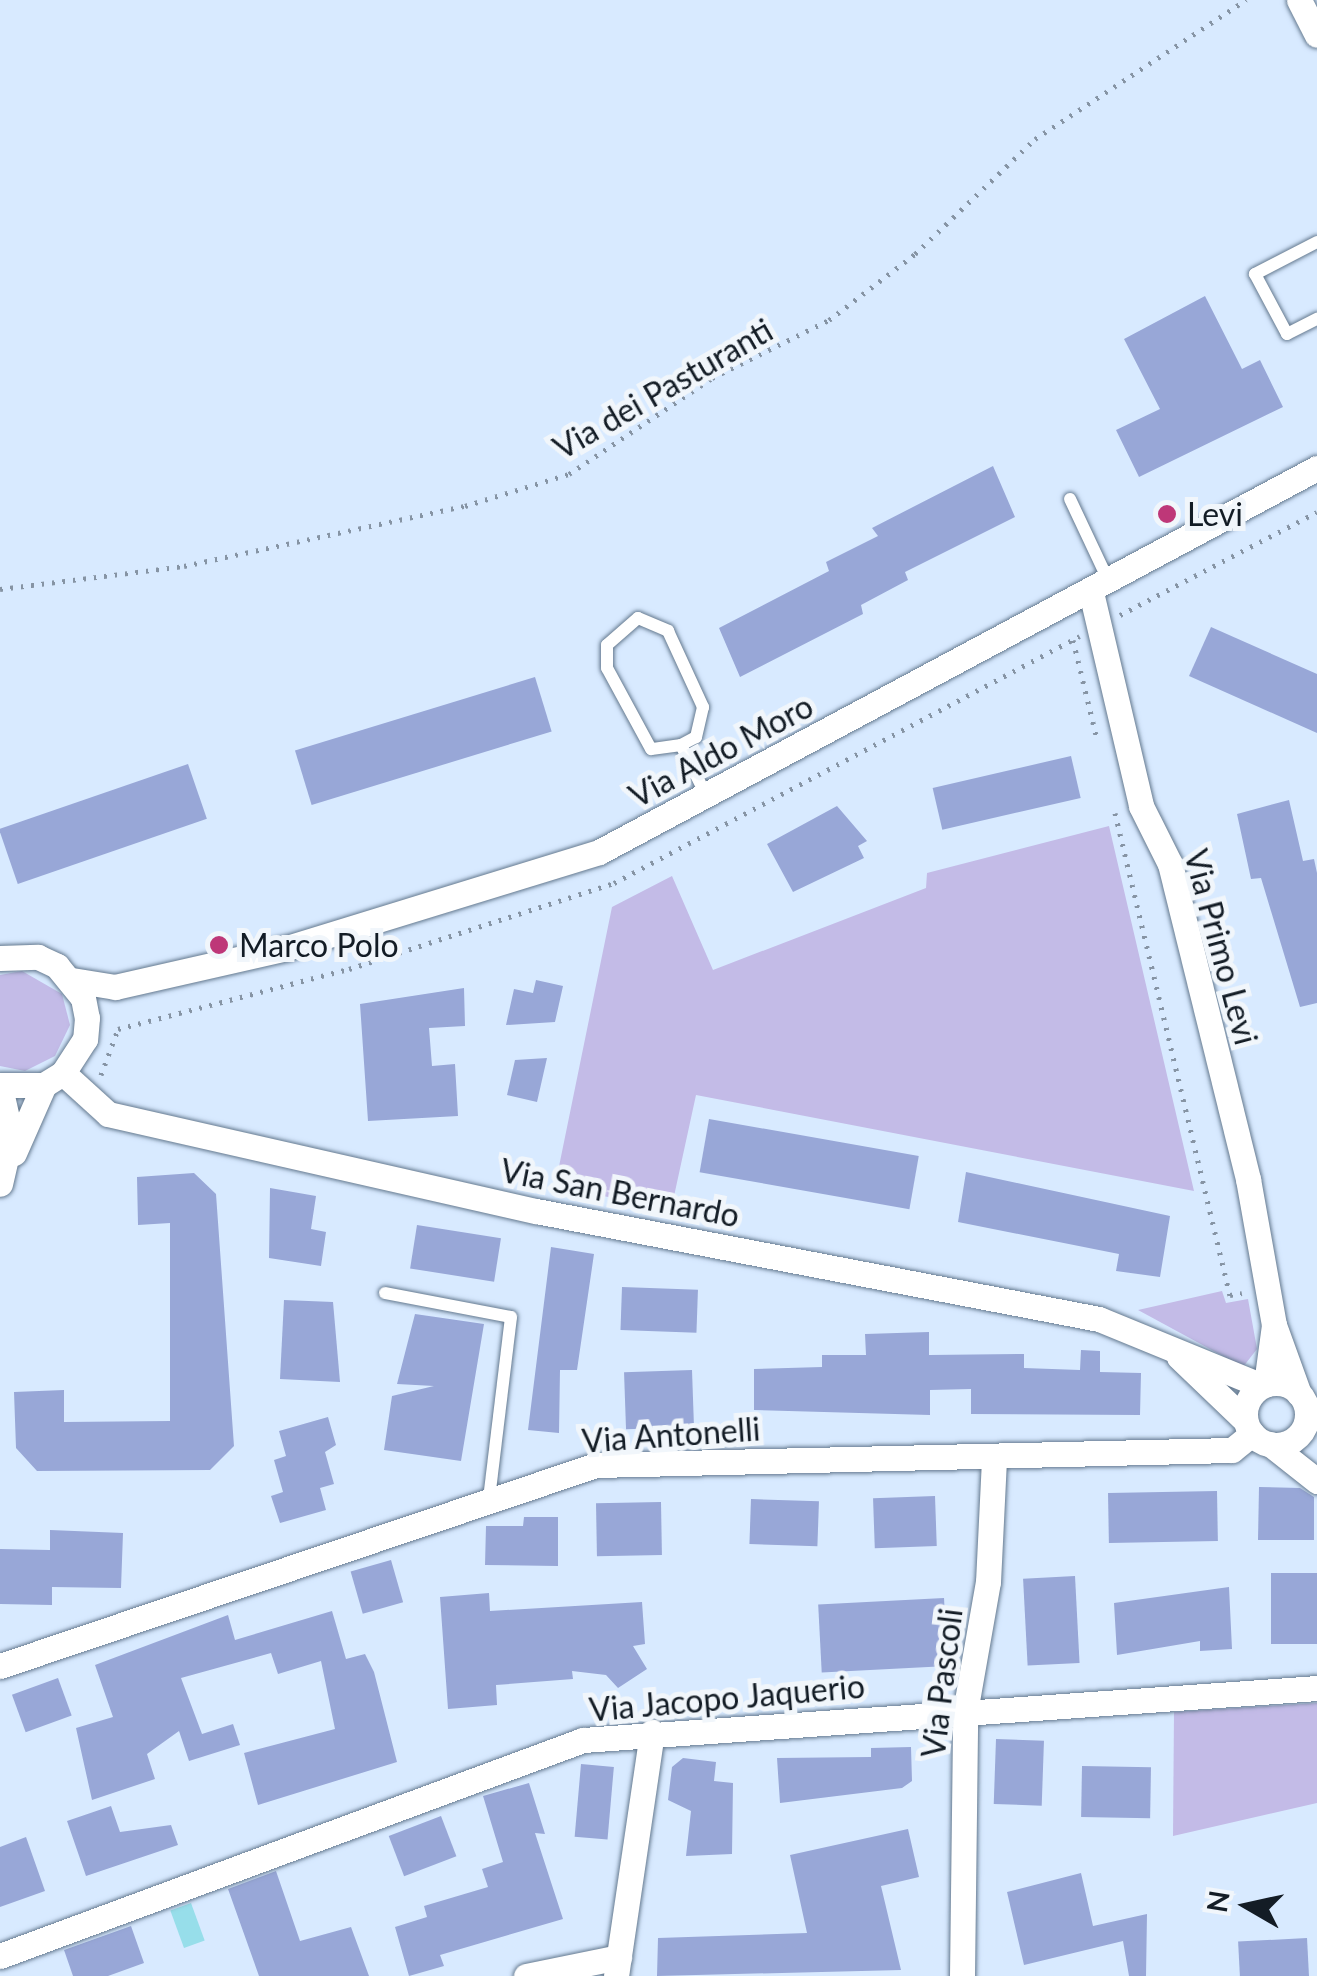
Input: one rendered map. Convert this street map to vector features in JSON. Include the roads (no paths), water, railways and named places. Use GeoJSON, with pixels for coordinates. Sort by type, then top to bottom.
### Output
{"type":"FeatureCollection","features":[{"type":"Feature","properties":{"kind":"street"},"geometry":{"type":"LineString","coordinates":[[1299,0],[1317,34]]}},
{"type":"Feature","properties":{"kind":"street","name":"Via Aldo Moro"},"geometry":{"type":"LineString","coordinates":[[0,958],[38,957],[72,980],[114,987],[286,948],[598,852],[1317,468]]}},
{"type":"Feature","properties":{"kind":"street","name":"Via Primo Levi"},"geometry":{"type":"LineString","coordinates":[[1100,587],[1141,806],[1174,883],[1274,1324],[1306,1422]]}},
{"type":"Feature","properties":{"kind":"street"},"geometry":{"type":"LineString","coordinates":[[2,1177],[54,1079],[85,1038],[87,1018],[72,980]]}},
{"type":"Feature","properties":{"kind":"street"},"geometry":{"type":"LineString","coordinates":[[87,1018],[114,987]]}},
{"type":"Feature","properties":{"kind":"street"},"geometry":{"type":"LineString","coordinates":[[2,1177],[11,1136],[0,1086],[54,1079]]}},
{"type":"Feature","properties":{"kind":"street","name":"Via San Bernardo"},"geometry":{"type":"LineString","coordinates":[[54,1079],[108,1114],[536,1211],[1099,1318],[1176,1354],[1264,1385],[1306,1422]]}},
{"type":"Feature","properties":{"kind":"street","name":"Via Primo Levi"},"geometry":{"type":"LineString","coordinates":[[1256,1433],[1250,1396],[1264,1385],[1274,1324]]}},
{"type":"Feature","properties":{"kind":"street","name":"Via San Bernardo"},"geometry":{"type":"LineString","coordinates":[[1176,1354],[1256,1433],[1317,1481]]}},
{"type":"Feature","properties":{"kind":"street"},"geometry":{"type":"LineString","coordinates":[[1306,1422],[1317,1461]]}},
{"type":"Feature","properties":{"kind":"street","name":"Via Antonelli"},"geometry":{"type":"LineString","coordinates":[[0,1666],[596,1465],[994,1459],[1232,1450],[1256,1433],[1306,1422]]}},
{"type":"Feature","properties":{"kind":"street","name":"Via Pascoli"},"geometry":{"type":"LineString","coordinates":[[962,1976],[965,1712],[988,1582],[994,1459]]}},
{"type":"Feature","properties":{"kind":"street","name":"Via Jacopo Jaquerio"},"geometry":{"type":"LineString","coordinates":[[0,1956],[583,1740],[652,1732],[1317,1688]]}},
{"type":"Feature","properties":{"kind":"street"},"geometry":{"type":"LineString","coordinates":[[526,1976],[617,1966],[652,1732]]}},
{"type":"Feature","properties":{"kind":"lane"},"geometry":{"type":"LineString","coordinates":[[1317,242],[1255,274],[1287,334],[1317,319]]}},
{"type":"Feature","properties":{"kind":"lane"},"geometry":{"type":"LineString","coordinates":[[1070,499],[1100,587]]}},
{"type":"Feature","properties":{"kind":"lane"},"geometry":{"type":"LineString","coordinates":[[638,618],[668,631],[704,706],[696,736],[681,745],[651,749],[607,668],[607,645],[638,618]]}},
{"type":"Feature","properties":{"kind":"lane"},"geometry":{"type":"LineString","coordinates":[[681,745],[706,796]]}},
{"type":"Feature","properties":{"kind":"lane"},"geometry":{"type":"LineString","coordinates":[[385,1294],[511,1317],[488,1499]]}},
{"type":"Feature","properties":{"kind":"place","name":"Levi"},"geometry":{"type":"Point","coordinates":[1167,514]}},
{"type":"Feature","properties":{"kind":"place","name":"Marco Polo"},"geometry":{"type":"Point","coordinates":[219,945]}}]}
